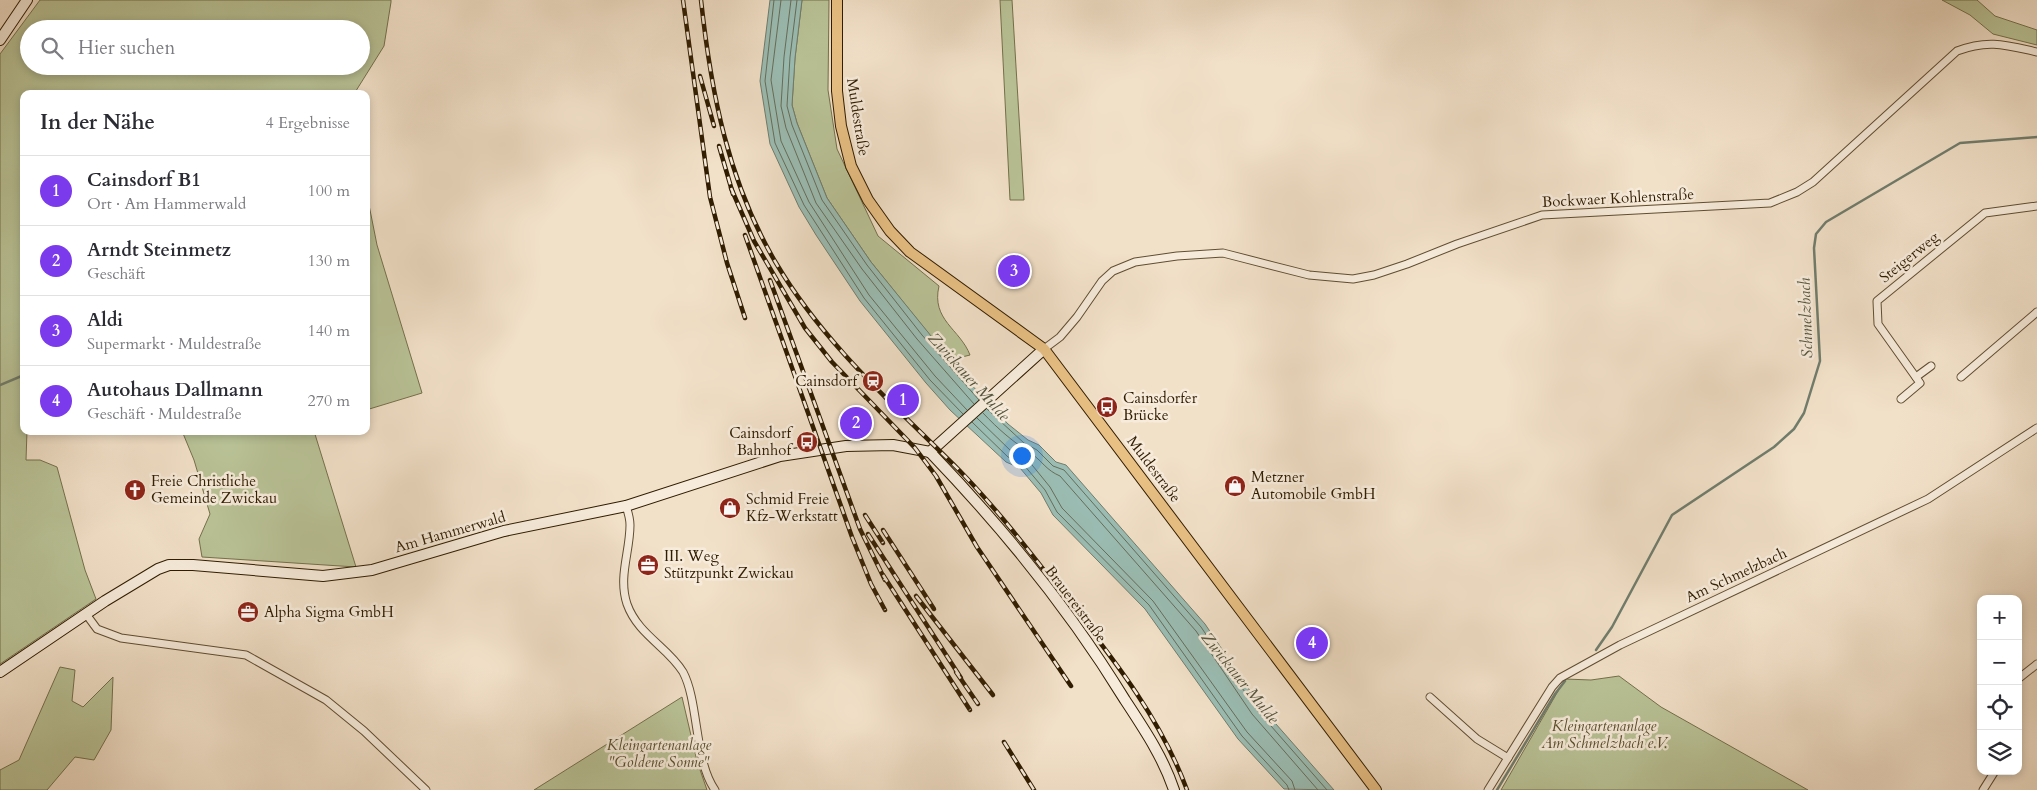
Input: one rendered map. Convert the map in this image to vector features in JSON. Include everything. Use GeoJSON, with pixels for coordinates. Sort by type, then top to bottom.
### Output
{"type":"FeatureCollection","features":[{"type":"Feature","properties":{"kind":"main road"},"geometry":{"type":"LineString","coordinates":[[0,40],[27,0]]}},
{"type":"Feature","properties":{"kind":"main road","name":"Muldestraße"},"geometry":{"type":"LineString","coordinates":[[837,0],[837,91],[841,126],[851,166],[868,200],[890,231],[910,252],[1044,349],[1376,790]]}},
{"type":"Feature","properties":{"kind":"main road"},"geometry":{"type":"LineString","coordinates":[[930,452],[1044,349]]}},
{"type":"Feature","properties":{"kind":"main road","name":"Am Hammerwald"},"geometry":{"type":"LineString","coordinates":[[0,672],[158,568],[169,565],[193,565],[323,576],[356,573],[504,531],[626,506],[780,456],[846,446],[892,445],[930,452]]}},
{"type":"Feature","properties":{"kind":"main road","name":"Brauereistraße"},"geometry":{"type":"LineString","coordinates":[[930,452],[1001,528],[1074,623],[1108,672],[1165,763],[1174,790]]}},
{"type":"Feature","properties":{"kind":"street","name":"Bockwaer Kohlenstraße"},"geometry":{"type":"LineString","coordinates":[[1044,349],[1060,337],[1077,317],[1102,281],[1113,271],[1135,262],[1177,256],[1223,253],[1309,275],[1353,279],[1407,264],[1457,244],[1542,215],[1770,203],[1797,192],[1813,182],[1957,51],[1972,46],[2000,43],[2037,52]]}},
{"type":"Feature","properties":{"kind":"street","name":"Steigerweg"},"geometry":{"type":"LineString","coordinates":[[1916,377],[1878,324],[1877,301],[1985,213],[2037,206]]}},
{"type":"Feature","properties":{"kind":"street"},"geometry":{"type":"LineString","coordinates":[[1961,377],[2037,312]]}},
{"type":"Feature","properties":{"kind":"street"},"geometry":{"type":"LineString","coordinates":[[1901,399],[1920,383],[1916,377],[1931,366]]}},
{"type":"Feature","properties":{"kind":"street","name":"Am Schmelzbach"},"geometry":{"type":"LineString","coordinates":[[1488,790],[1552,687],[1570,671],[1620,645],[1928,499],[2037,428]]}},
{"type":"Feature","properties":{"kind":"street"},"geometry":{"type":"LineString","coordinates":[[626,506],[630,524],[623,578],[628,605],[646,635],[671,658],[683,673],[696,730],[715,790]]}},
{"type":"Feature","properties":{"kind":"street"},"geometry":{"type":"LineString","coordinates":[[86,614],[97,629],[121,638],[246,655],[326,700],[364,731],[426,790]]}},
{"type":"Feature","properties":{"kind":"street"},"geometry":{"type":"LineString","coordinates":[[2022,676],[2037,664]]}},
{"type":"Feature","properties":{"kind":"street"},"geometry":{"type":"LineString","coordinates":[[1430,697],[1478,740],[1508,758]]}},
{"type":"Feature","properties":{"kind":"street"},"geometry":{"type":"LineString","coordinates":[[1983,790],[1992,775]]}},
{"type":"Feature","properties":{"kind":"green space"},"geometry":{"type":"Polygon","coordinates":[[[40,0],[391,0],[384,46],[370,68],[370,20],[25,20],[40,0]]]}},
{"type":"Feature","properties":{"kind":"green space"},"geometry":{"type":"Polygon","coordinates":[[[802,0],[829,0],[828,90],[837,149],[878,236],[939,286],[939,307],[943,316],[970,355],[950,360],[871,262],[827,198],[797,123],[792,105],[802,0]]]}},
{"type":"Feature","properties":{"kind":"green space"},"geometry":{"type":"Polygon","coordinates":[[[1000,0],[1012,0],[1024,200],[1010,200],[1000,0]]]}},
{"type":"Feature","properties":{"kind":"green space"},"geometry":{"type":"Polygon","coordinates":[[[1942,0],[1977,0],[1995,16],[2037,30],[2037,45],[1993,34],[1970,15],[1942,0]]]}},
{"type":"Feature","properties":{"kind":"green space"},"geometry":{"type":"Polygon","coordinates":[[[20,27],[20,75],[366,75],[356,90],[20,90],[20,435],[27,435],[26,460],[40,460],[57,467],[85,570],[96,599],[0,664],[0,54],[20,27]]]}},
{"type":"Feature","properties":{"kind":"green space"},"geometry":{"type":"Polygon","coordinates":[[[370,210],[377,245],[422,393],[370,409],[370,210]]]}},
{"type":"Feature","properties":{"kind":"green space"},"geometry":{"type":"Polygon","coordinates":[[[184,435],[315,435],[356,567],[202,557],[199,539],[210,514],[194,460],[184,435]]]}},
{"type":"Feature","properties":{"kind":"green space"},"geometry":{"type":"Polygon","coordinates":[[[60,667],[75,670],[72,701],[83,707],[113,677],[111,730],[94,760],[75,757],[47,790],[0,790],[0,770],[19,760],[60,667]]]}},
{"type":"Feature","properties":{"kind":"green space","name":"Kleingartenanlage Am Schmelzbach e.V."},"geometry":{"type":"Polygon","coordinates":[[[1619,676],[1661,707],[1808,790],[1501,790],[1565,679],[1591,680],[1619,676]]]}},
{"type":"Feature","properties":{"kind":"green space","name":"Kleingartenanlage \"Goldene Sonne\""},"geometry":{"type":"Polygon","coordinates":[[[682,697],[697,761],[707,790],[534,790],[682,697]]]}},
{"type":"Feature","properties":{"kind":"water","name":"Zwickauer Mulde"},"geometry":{"type":"Polygon","coordinates":[[[770,0],[802,0],[792,105],[797,123],[827,198],[871,262],[966,379],[1008,424],[1028,440],[1039,445],[1056,462],[1066,465],[1205,624],[1261,707],[1334,790],[1284,789],[1238,739],[1145,609],[1053,515],[1041,493],[1020,468],[1006,462],[950,410],[860,301],[799,207],[770,144],[760,81],[770,0]]]}},
{"type":"Feature","properties":{"kind":"waterway","name":"Schmelzbach"},"geometry":{"type":"LineString","coordinates":[[1596,650],[1612,627],[1672,515],[1774,447],[1794,429],[1804,413],[1820,361],[1814,248],[1816,234],[1826,222],[1960,143],[2037,137]]}},
{"type":"Feature","properties":{"kind":"waterway"},"geometry":{"type":"LineString","coordinates":[[0,385],[20,377]]}},
{"type":"Feature","properties":{"kind":"waterway","name":"Schmelzbach"},"geometry":{"type":"LineString","coordinates":[[1497,790],[1555,694],[1565,681]]}},
{"type":"Feature","properties":{"kind":"railway"},"geometry":{"type":"LineString","coordinates":[[683,0],[710,197],[727,263],[745,318]]}},
{"type":"Feature","properties":{"kind":"railway"},"geometry":{"type":"LineString","coordinates":[[701,0],[710,69],[724,136],[745,201],[776,263],[795,292],[838,347],[974,486],[1042,567],[1135,691],[1164,739],[1187,790]]}},
{"type":"Feature","properties":{"kind":"railway"},"geometry":{"type":"LineString","coordinates":[[700,76],[714,126]]}},
{"type":"Feature","properties":{"kind":"railway"},"geometry":{"type":"LineString","coordinates":[[719,146],[733,194]]}},
{"type":"Feature","properties":{"kind":"railway"},"geometry":{"type":"LineString","coordinates":[[731,188],[754,241],[805,328],[832,362],[915,448],[936,476],[977,547],[1071,686]]}},
{"type":"Feature","properties":{"kind":"railway"},"geometry":{"type":"LineString","coordinates":[[745,235],[852,537],[871,584],[885,610]]}},
{"type":"Feature","properties":{"kind":"railway"},"geometry":{"type":"LineString","coordinates":[[770,280],[860,529],[885,580]]}},
{"type":"Feature","properties":{"kind":"railway"},"geometry":{"type":"LineString","coordinates":[[865,515],[883,543]]}},
{"type":"Feature","properties":{"kind":"railway"},"geometry":{"type":"LineString","coordinates":[[883,530],[934,609]]}},
{"type":"Feature","properties":{"kind":"railway"},"geometry":{"type":"LineString","coordinates":[[868,534],[961,678]]}},
{"type":"Feature","properties":{"kind":"railway"},"geometry":{"type":"LineString","coordinates":[[883,575],[970,710]]}},
{"type":"Feature","properties":{"kind":"railway"},"geometry":{"type":"LineString","coordinates":[[916,596],[993,695]]}},
{"type":"Feature","properties":{"kind":"railway"},"geometry":{"type":"LineString","coordinates":[[956,672],[978,704]]}},
{"type":"Feature","properties":{"kind":"railway"},"geometry":{"type":"LineString","coordinates":[[1004,742],[1034,790]]}},
{"type":"Feature","properties":{"kind":"place","name":"Aldi"},"geometry":{"type":"Point","coordinates":[1014,271]}},
{"type":"Feature","properties":{"kind":"place","name":"Cainsdorf"},"geometry":{"type":"Point","coordinates":[873,381]}},
{"type":"Feature","properties":{"kind":"place","name":"Cainsdorf B1"},"geometry":{"type":"Point","coordinates":[903,400]}},
{"type":"Feature","properties":{"kind":"place","name":"Cainsdorfer Brücke"},"geometry":{"type":"Point","coordinates":[1107,407]}},
{"type":"Feature","properties":{"kind":"place","name":"Arndt Steinmetz"},"geometry":{"type":"Point","coordinates":[856,423]}},
{"type":"Feature","properties":{"kind":"place","name":"Cainsdorf Bahnhof"},"geometry":{"type":"Point","coordinates":[807,442]}},
{"type":"Feature","properties":{"kind":"place","name":"Metzner Automobile GmbH"},"geometry":{"type":"Point","coordinates":[1235,486]}},
{"type":"Feature","properties":{"kind":"place","name":"Freie Christliche Gemeinde Zwickau"},"geometry":{"type":"Point","coordinates":[135,490]}},
{"type":"Feature","properties":{"kind":"place","name":"Schmid Freie Kfz-Werkstatt"},"geometry":{"type":"Point","coordinates":[730,508]}},
{"type":"Feature","properties":{"kind":"place","name":"III. Weg Stützpunkt Zwickau"},"geometry":{"type":"Point","coordinates":[648,565]}},
{"type":"Feature","properties":{"kind":"place","name":"Alpha Sigma GmbH"},"geometry":{"type":"Point","coordinates":[248,612]}},
{"type":"Feature","properties":{"kind":"place","name":"Autohaus Dallmann"},"geometry":{"type":"Point","coordinates":[1312,643]}}]}
